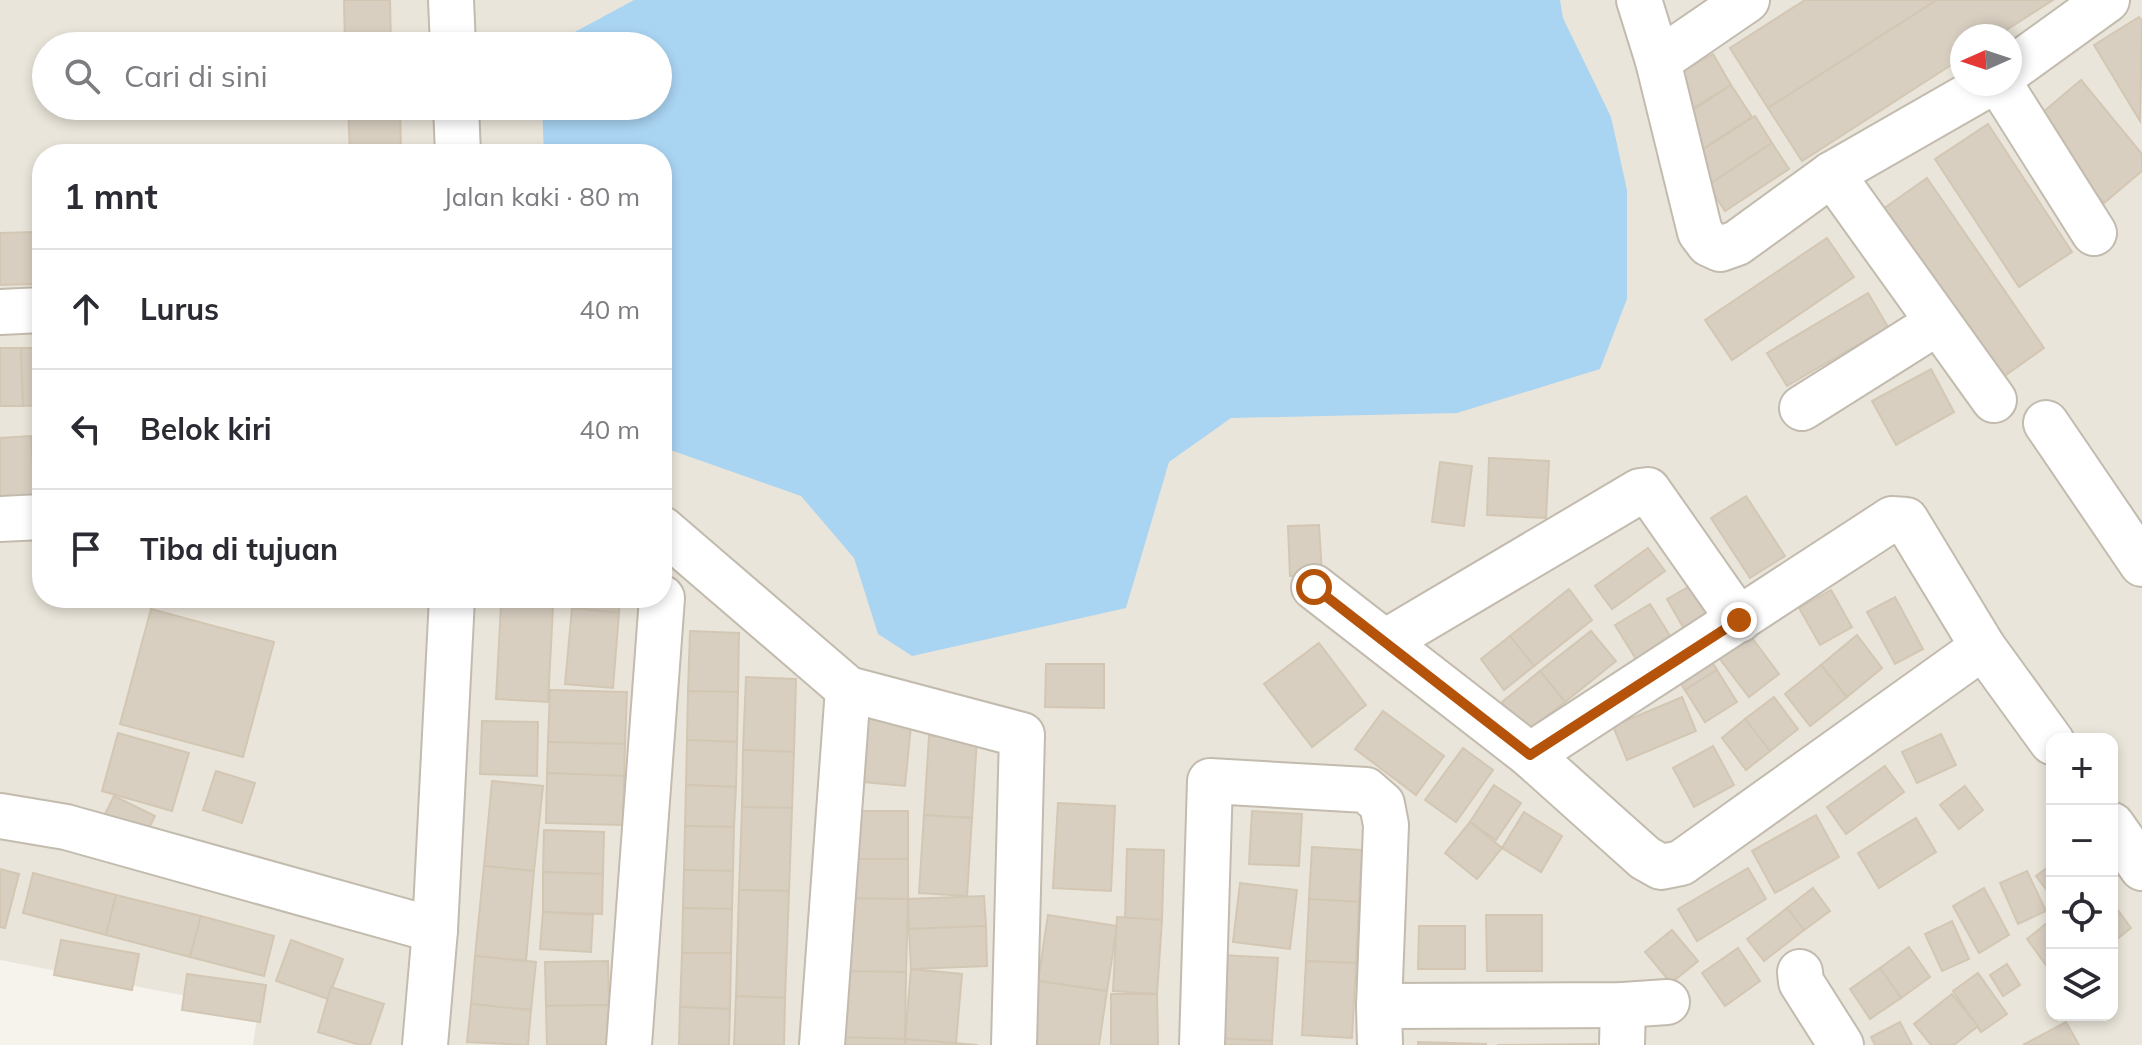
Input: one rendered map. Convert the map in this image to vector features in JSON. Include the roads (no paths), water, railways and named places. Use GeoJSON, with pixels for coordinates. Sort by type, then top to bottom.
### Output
{"type":"FeatureCollection","features":[{"type":"Feature","properties":{"kind":"street"},"geometry":{"type":"LineString","coordinates":[[451,0],[452,32]]}},
{"type":"Feature","properties":{"kind":"street"},"geometry":{"type":"LineString","coordinates":[[1639,0],[1658,61],[1700,232],[1709,244],[1720,249],[1737,243],[1832,174],[1968,96]]}},
{"type":"Feature","properties":{"kind":"street"},"geometry":{"type":"LineString","coordinates":[[1658,61],[1747,0]]}},
{"type":"Feature","properties":{"kind":"street"},"geometry":{"type":"LineString","coordinates":[[2022,61],[2107,0]]}},
{"type":"Feature","properties":{"kind":"street"},"geometry":{"type":"LineString","coordinates":[[2008,96],[2094,233]]}},
{"type":"Feature","properties":{"kind":"street"},"geometry":{"type":"LineString","coordinates":[[457,120],[458,144]]}},
{"type":"Feature","properties":{"kind":"street"},"geometry":{"type":"LineString","coordinates":[[1832,174],[1994,400]]}},
{"type":"Feature","properties":{"kind":"street"},"geometry":{"type":"LineString","coordinates":[[0,312],[32,310]]}},
{"type":"Feature","properties":{"kind":"street"},"geometry":{"type":"LineString","coordinates":[[1802,408],[1937,323]]}},
{"type":"Feature","properties":{"kind":"street"},"geometry":{"type":"LineString","coordinates":[[2046,423],[2142,564]]}},
{"type":"Feature","properties":{"kind":"street"},"geometry":{"type":"LineString","coordinates":[[1385,642],[1640,491],[1648,490],[1739,620]]}},
{"type":"Feature","properties":{"kind":"street"},"geometry":{"type":"LineString","coordinates":[[0,519],[32,517]]}},
{"type":"Feature","properties":{"kind":"street"},"geometry":{"type":"LineString","coordinates":[[1530,755],[1892,519],[1906,520],[1983,647],[2046,734]]}},
{"type":"Feature","properties":{"kind":"street"},"geometry":{"type":"LineString","coordinates":[[672,538],[848,689],[1022,735],[1014,1045]]}},
{"type":"Feature","properties":{"kind":"street"},"geometry":{"type":"LineString","coordinates":[[1314,587],[1530,755],[1645,858],[1661,867],[1681,863],[1983,647]]}},
{"type":"Feature","properties":{"kind":"street"},"geometry":{"type":"LineString","coordinates":[[425,1045],[435,930],[451,608]]}},
{"type":"Feature","properties":{"kind":"street"},"geometry":{"type":"LineString","coordinates":[[629,1045],[661,608]]}},
{"type":"Feature","properties":{"kind":"street"},"geometry":{"type":"LineString","coordinates":[[822,1045],[848,689]]}},
{"type":"Feature","properties":{"kind":"street"},"geometry":{"type":"LineString","coordinates":[[1202,1045],[1210,781],[1366,790],[1382,804],[1386,825],[1380,1025],[1622,1025],[1667,1002]]}},
{"type":"Feature","properties":{"kind":"street"},"geometry":{"type":"LineString","coordinates":[[0,816],[66,827],[435,930]]}},
{"type":"Feature","properties":{"kind":"street"},"geometry":{"type":"LineString","coordinates":[[1800,972],[1801,982],[1841,1045]]}},
{"type":"Feature","properties":{"kind":"water"},"geometry":{"type":"Polygon","coordinates":[[[634,0],[1560,0],[1563,18],[1611,117],[1627,190],[1627,299],[1600,369],[1457,413],[1231,418],[1169,462],[1126,608],[912,656],[878,634],[854,558],[801,496],[672,451],[672,144],[544,144],[543,120],[672,120],[672,32],[575,32],[634,0]]]}}]}
